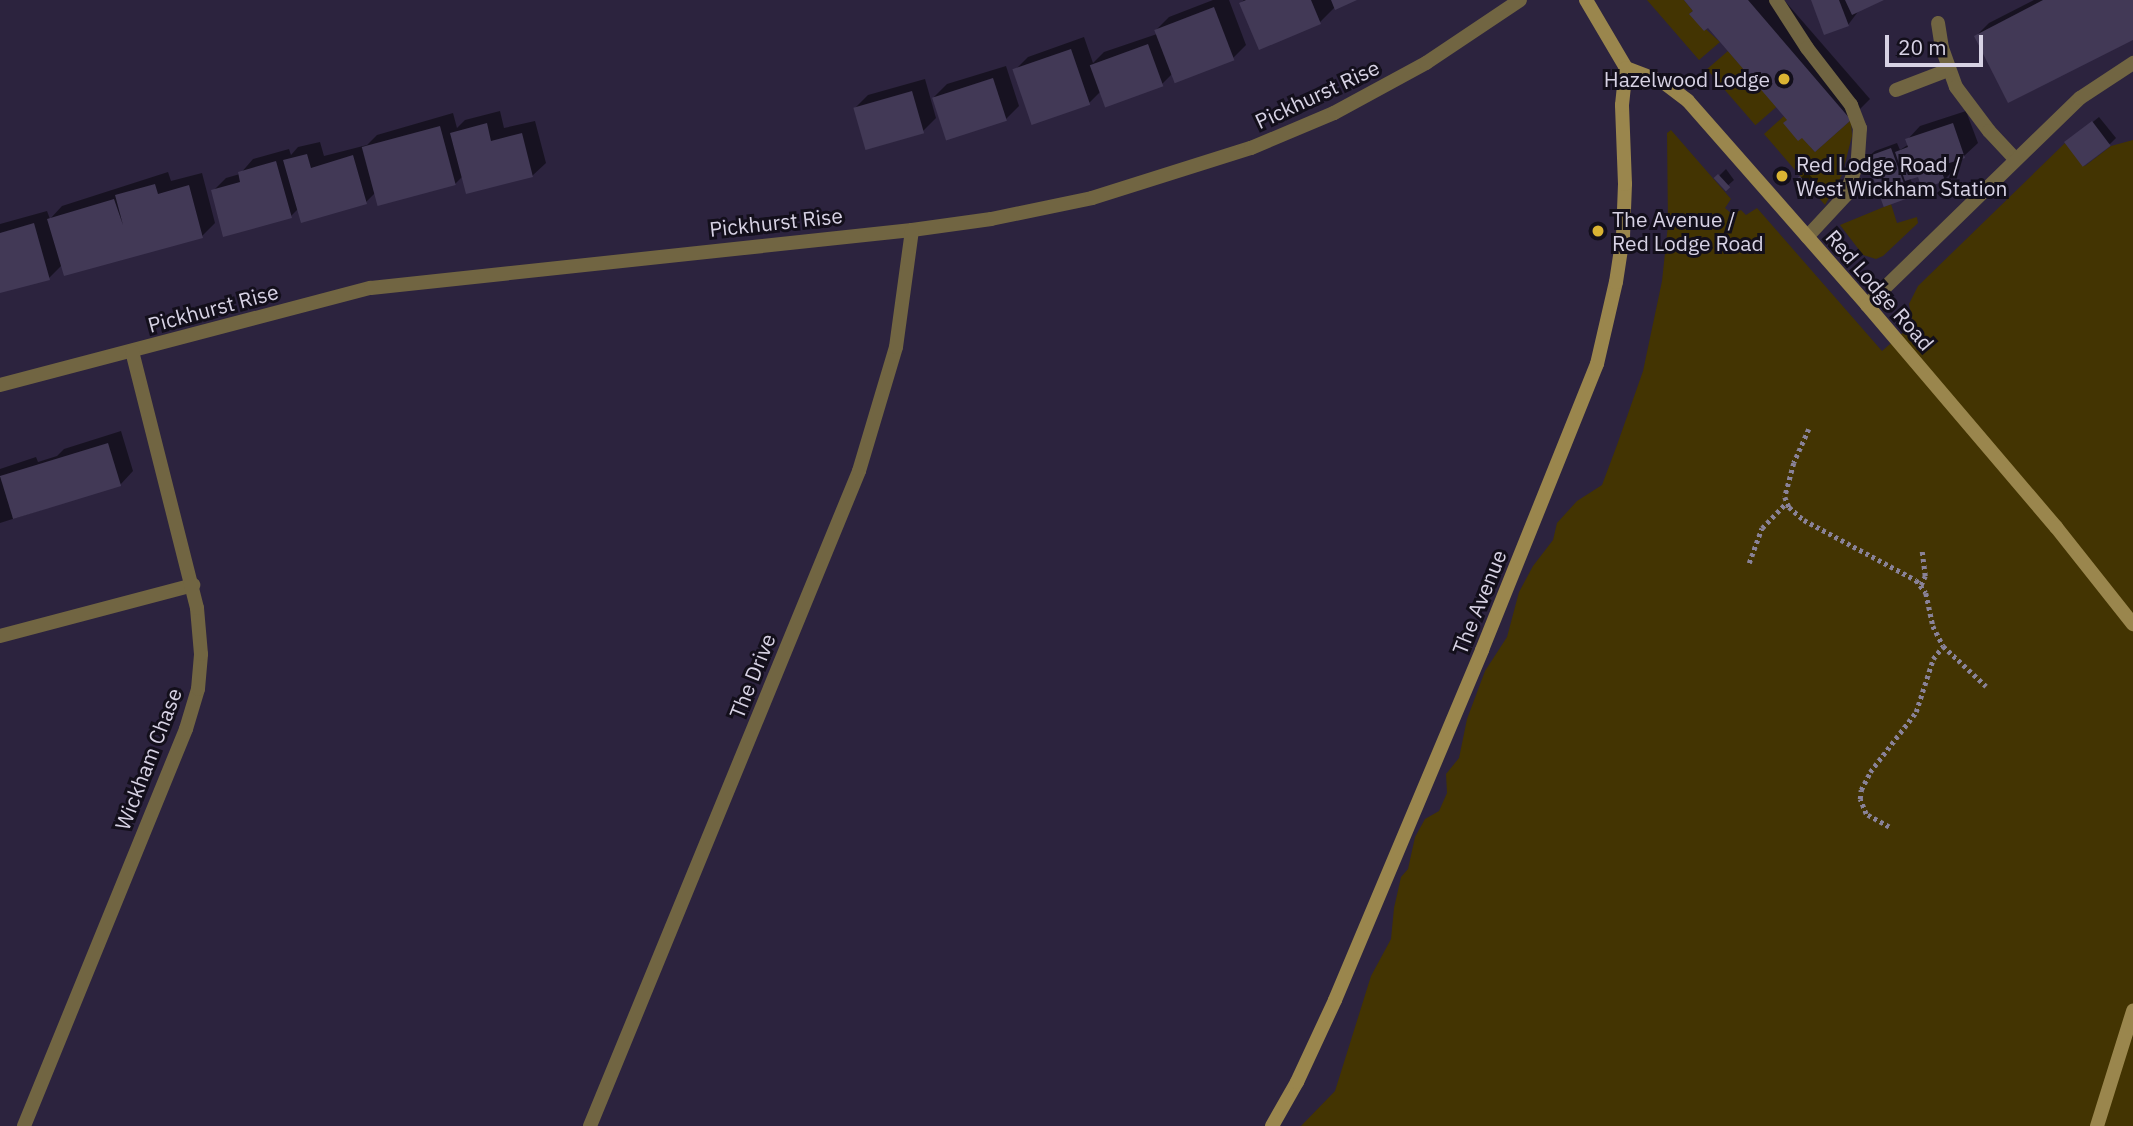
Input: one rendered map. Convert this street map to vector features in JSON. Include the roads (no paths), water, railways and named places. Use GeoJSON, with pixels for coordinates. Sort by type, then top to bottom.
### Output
{"type":"FeatureCollection","features":[{"type":"Feature","properties":{"kind":"street","name":"Pickhurst Rise"},"geometry":{"type":"LineString","coordinates":[[0,385],[371,288],[912,230],[991,219],[1092,198],[1251,148],[1334,113],[1382,88],[1468,36],[1520,0]]}},
{"type":"Feature","properties":{"kind":"street"},"geometry":{"type":"LineString","coordinates":[[1586,0],[1626,68]]}},
{"type":"Feature","properties":{"kind":"street"},"geometry":{"type":"LineString","coordinates":[[1776,0],[1807,48],[1851,105],[1860,128],[1857,160],[1846,195],[1807,237]]}},
{"type":"Feature","properties":{"kind":"street"},"geometry":{"type":"LineString","coordinates":[[1938,23],[1948,70],[1967,103],[2015,159]]}},
{"type":"Feature","properties":{"kind":"street"},"geometry":{"type":"LineString","coordinates":[[1867,305],[2091,88],[2133,63]]}},
{"type":"Feature","properties":{"kind":"street","name":"Red Lodge Road"},"geometry":{"type":"LineString","coordinates":[[1626,68],[1663,82],[1679,93],[1867,305],[2056,527],[2133,624]]}},
{"type":"Feature","properties":{"kind":"street","name":"The Avenue"},"geometry":{"type":"LineString","coordinates":[[1272,1126],[1297,1082],[1335,1000],[1478,661],[1597,364],[1616,282],[1623,236],[1625,184],[1622,105],[1626,68]]}},
{"type":"Feature","properties":{"kind":"street"},"geometry":{"type":"LineString","coordinates":[[1896,90],[1948,70]]}},
{"type":"Feature","properties":{"kind":"street","name":"The Drive"},"geometry":{"type":"LineString","coordinates":[[590,1126],[859,471],[896,347],[912,230]]}},
{"type":"Feature","properties":{"kind":"street","name":"Wickham Chase"},"geometry":{"type":"LineString","coordinates":[[24,1126],[186,729],[198,689],[201,654],[193,585],[132,351]]}},
{"type":"Feature","properties":{"kind":"street"},"geometry":{"type":"LineString","coordinates":[[0,636],[193,585]]}},
{"type":"Feature","properties":{"kind":"street"},"geometry":{"type":"LineString","coordinates":[[2097,1126],[2133,1011]]}},
{"type":"Feature","properties":{"kind":"place","name":"Hazelwood Lodge"},"geometry":{"type":"Point","coordinates":[1784,79]}},
{"type":"Feature","properties":{"kind":"place","name":"Red Lodge Road / West Wickham Station"},"geometry":{"type":"Point","coordinates":[1782,176]}},
{"type":"Feature","properties":{"kind":"place","name":"The Avenue / Red Lodge Road"},"geometry":{"type":"Point","coordinates":[1598,231]}}]}
